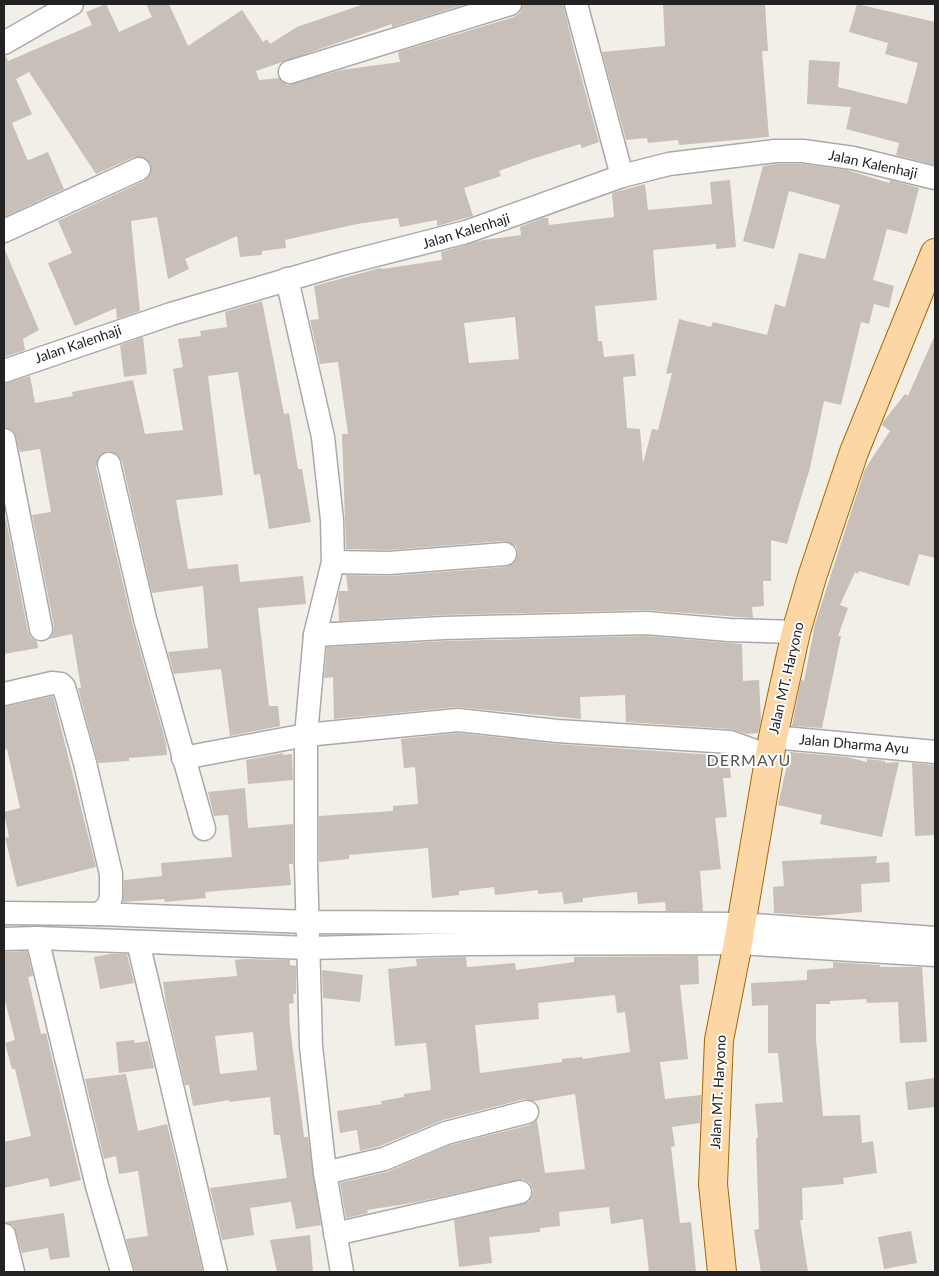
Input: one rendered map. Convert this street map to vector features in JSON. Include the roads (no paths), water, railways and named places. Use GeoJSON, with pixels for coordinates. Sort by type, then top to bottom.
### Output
{"type":"FeatureCollection","features":[{"type":"Feature","properties":{"kind":"main road","name":"Jalan MT. Haryono"},"geometry":{"type":"LineString","coordinates":[[722,1272],[713,1184],[719,1040],[740,934],[771,747],[796,632],[854,452],[935,253]]}},
{"type":"Feature","properties":{"kind":"street"},"geometry":{"type":"LineString","coordinates":[[4,43],[72,4]]}},
{"type":"Feature","properties":{"kind":"street"},"geometry":{"type":"LineString","coordinates":[[290,72],[510,4]]}},
{"type":"Feature","properties":{"kind":"street"},"geometry":{"type":"LineString","coordinates":[[576,4],[622,176]]}},
{"type":"Feature","properties":{"kind":"street","name":"Jalan Kalenhaji"},"geometry":{"type":"LineString","coordinates":[[4,371],[120,330],[287,279],[466,232],[622,176],[669,164],[784,150],[852,158],[935,178]]}},
{"type":"Feature","properties":{"kind":"street"},"geometry":{"type":"LineString","coordinates":[[4,231],[139,169]]}},
{"type":"Feature","properties":{"kind":"street"},"geometry":{"type":"LineString","coordinates":[[287,279],[323,437],[332,520],[333,562],[315,635],[306,735],[308,922],[311,1046],[325,1173],[342,1272]]}},
{"type":"Feature","properties":{"kind":"street"},"geometry":{"type":"LineString","coordinates":[[4,440],[41,629]]}},
{"type":"Feature","properties":{"kind":"street"},"geometry":{"type":"LineString","coordinates":[[109,464],[145,619],[204,829]]}},
{"type":"Feature","properties":{"kind":"street"},"geometry":{"type":"LineString","coordinates":[[333,562],[389,563],[505,554]]}},
{"type":"Feature","properties":{"kind":"street"},"geometry":{"type":"LineString","coordinates":[[315,635],[444,628],[646,623],[729,630],[796,632]]}},
{"type":"Feature","properties":{"kind":"street"},"geometry":{"type":"LineString","coordinates":[[4,694],[52,683],[61,684],[66,693],[85,763],[110,874],[111,897],[108,906],[99,914]]}},
{"type":"Feature","properties":{"kind":"street","name":"Jalan Dharma Ayu"},"geometry":{"type":"LineString","coordinates":[[183,758],[306,735],[458,720],[556,731],[730,742],[771,747],[935,752]]}},
{"type":"Feature","properties":{"kind":"street"},"geometry":{"type":"LineString","coordinates":[[4,913],[99,914],[308,922],[935,938]]}},
{"type":"Feature","properties":{"kind":"street"},"geometry":{"type":"LineString","coordinates":[[4,939],[37,938],[309,948],[740,934],[935,955]]}},
{"type":"Feature","properties":{"kind":"street"},"geometry":{"type":"LineString","coordinates":[[37,938],[97,1186],[122,1272]]}},
{"type":"Feature","properties":{"kind":"street"},"geometry":{"type":"LineString","coordinates":[[138,942],[216,1272]]}},
{"type":"Feature","properties":{"kind":"street"},"geometry":{"type":"LineString","coordinates":[[325,1173],[384,1159],[446,1133],[527,1112]]}},
{"type":"Feature","properties":{"kind":"street"},"geometry":{"type":"LineString","coordinates":[[335,1234],[520,1192]]}},
{"type":"Feature","properties":{"kind":"street"},"geometry":{"type":"LineString","coordinates":[[4,1235],[13,1272]]}},
{"type":"Feature","properties":{"kind":"district","name":"DERMAYU"},"geometry":{"type":"Point","coordinates":[749,760]}}]}
